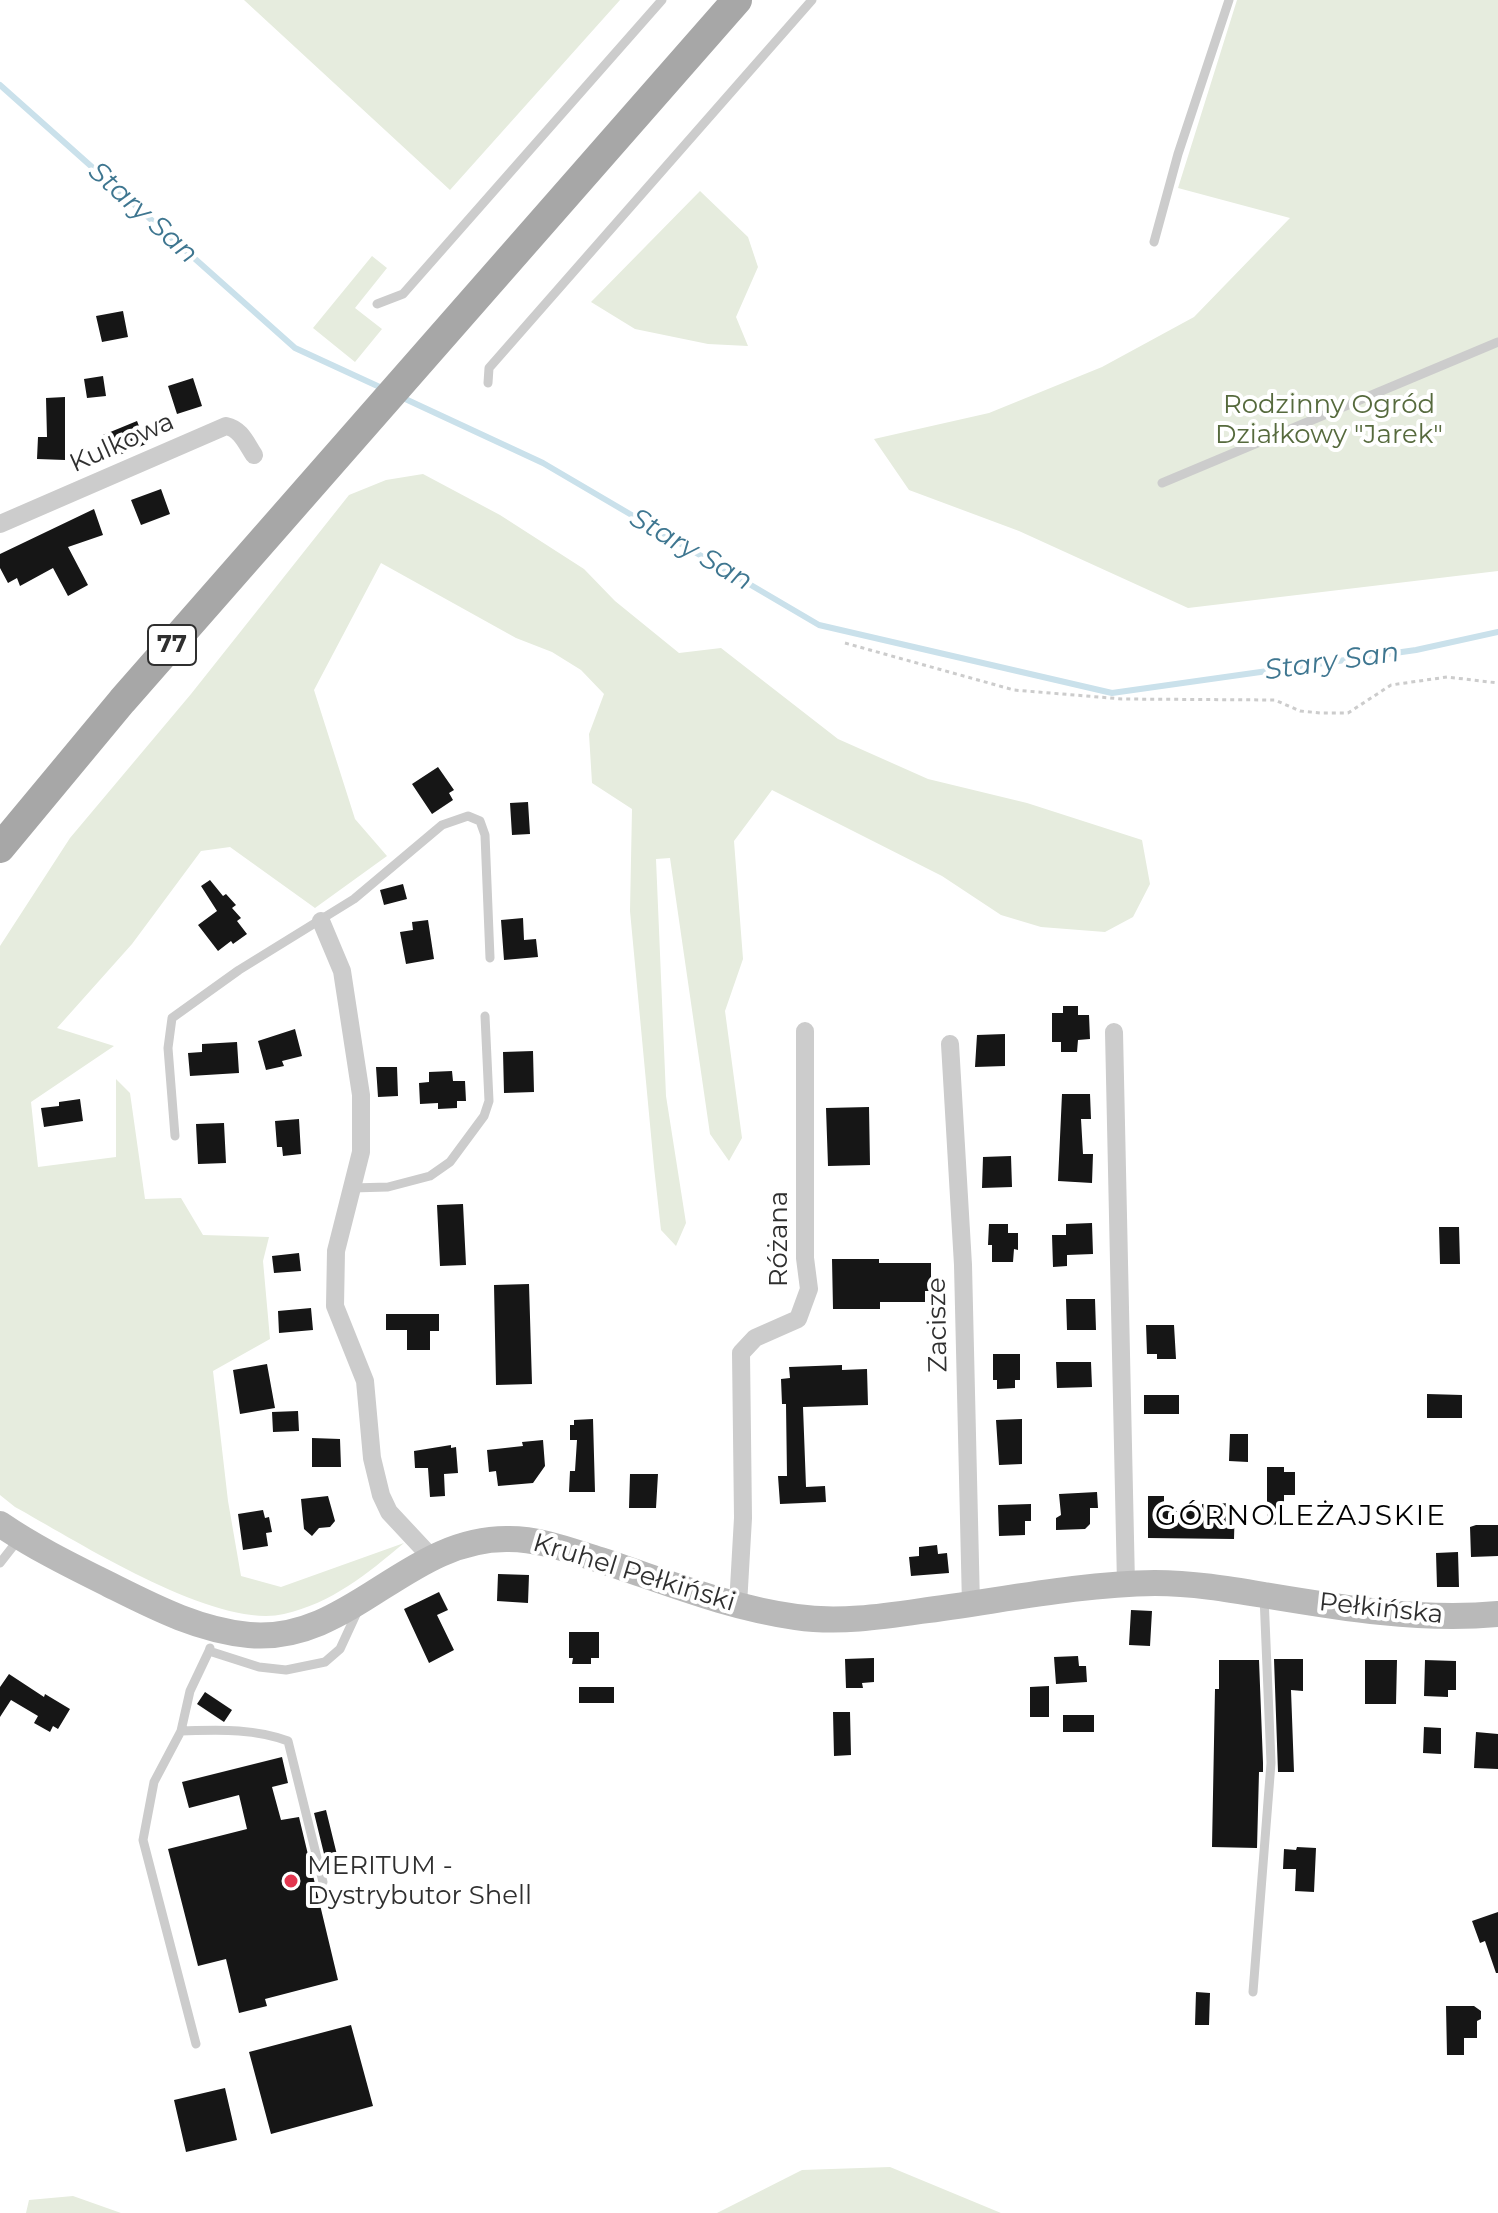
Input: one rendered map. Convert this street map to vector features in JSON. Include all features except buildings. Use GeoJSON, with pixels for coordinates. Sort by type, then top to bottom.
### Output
{"type":"FeatureCollection","features":[{"type":"Feature","properties":{"kind":"main road","name":"77"},"geometry":{"type":"LineString","coordinates":[[0,848],[122,701],[737,0]]}},
{"type":"Feature","properties":{"kind":"street","name":"Kulkowa"},"geometry":{"type":"LineString","coordinates":[[0,524],[226,426],[240,433],[254,455]]}},
{"type":"Feature","properties":{"kind":"street"},"geometry":{"type":"LineString","coordinates":[[321,921],[342,971],[361,1095],[361,1152],[336,1251],[335,1306],[365,1381],[372,1458],[381,1495],[389,1512],[431,1557]]}},
{"type":"Feature","properties":{"kind":"street","name":"Różana"},"geometry":{"type":"LineString","coordinates":[[738,1605],[743,1518],[741,1353],[755,1338],[798,1319],[809,1289],[805,1258],[805,1031]]}},
{"type":"Feature","properties":{"kind":"street"},"geometry":{"type":"LineString","coordinates":[[1114,1032],[1126,1584]]}},
{"type":"Feature","properties":{"kind":"street","name":"Zacisze"},"geometry":{"type":"LineString","coordinates":[[950,1044],[963,1265],[971,1605]]}},
{"type":"Feature","properties":{"kind":"street","name":"Kruhel Pełkiński"},"geometry":{"type":"LineString","coordinates":[[10,1530],[158,1609],[185,1620],[214,1640],[295,1631],[339,1614],[448,1549],[506,1539],[556,1546],[738,1605],[777,1614],[824,1619],[868,1618],[1126,1584],[1185,1584],[1264,1595]]}},
{"type":"Feature","properties":{"kind":"street","name":"Pełkińska"},"geometry":{"type":"LineString","coordinates":[[1264,1595],[1414,1616],[1498,1614]]}},
{"type":"Feature","properties":{"kind":"lane"},"geometry":{"type":"LineString","coordinates":[[377,304],[403,294],[662,0]]}},
{"type":"Feature","properties":{"kind":"lane"},"geometry":{"type":"LineString","coordinates":[[488,383],[489,368],[812,0]]}},
{"type":"Feature","properties":{"kind":"lane"},"geometry":{"type":"LineString","coordinates":[[1154,242],[1178,154],[1229,0]]}},
{"type":"Feature","properties":{"kind":"lane"},"geometry":{"type":"LineString","coordinates":[[1162,483],[1498,342]]}},
{"type":"Feature","properties":{"kind":"lane"},"geometry":{"type":"LineString","coordinates":[[175,1136],[168,1048],[172,1018],[239,970],[354,899],[442,825],[468,816],[480,821],[485,835],[490,958]]}},
{"type":"Feature","properties":{"kind":"lane"},"geometry":{"type":"LineString","coordinates":[[352,1188],[388,1187],[430,1176],[450,1162],[484,1116],[489,1101],[485,1016]]}},
{"type":"Feature","properties":{"kind":"lane"},"geometry":{"type":"LineString","coordinates":[[0,1563],[10,1530]]}},
{"type":"Feature","properties":{"kind":"lane"},"geometry":{"type":"LineString","coordinates":[[1253,1992],[1271,1763],[1264,1595]]}},
{"type":"Feature","properties":{"kind":"lane"},"geometry":{"type":"LineString","coordinates":[[196,2044],[143,1840],[154,1782],[181,1731],[190,1691],[214,1640],[259,1667],[286,1670],[325,1662],[340,1649],[363,1600]]}},
{"type":"Feature","properties":{"kind":"lane"},"geometry":{"type":"LineString","coordinates":[[181,1731],[237,1730],[269,1734],[288,1741],[323,1882]]}},
{"type":"Feature","properties":{"kind":"path"},"geometry":{"type":"LineString","coordinates":[[845,643],[1014,690],[1122,699],[1275,700],[1300,711],[1321,713],[1348,713],[1391,685],[1447,677],[1498,683]]}},
{"type":"Feature","properties":{"kind":"green space"},"geometry":{"type":"Polygon","coordinates":[[[244,0],[620,0],[450,190],[244,0]]]}},
{"type":"Feature","properties":{"kind":"green space","name":"Rodzinny Ogród Działkowy \"Jarek\""},"geometry":{"type":"Polygon","coordinates":[[[1237,0],[1498,0],[1498,571],[1188,608],[1019,531],[909,490],[874,439],[989,413],[1102,367],[1194,317],[1290,218],[1178,188],[1237,0]]]}},
{"type":"Feature","properties":{"kind":"green space"},"geometry":{"type":"Polygon","coordinates":[[[700,191],[748,237],[758,267],[736,317],[748,346],[708,344],[635,329],[591,302],[700,191]]]}},
{"type":"Feature","properties":{"kind":"green space"},"geometry":{"type":"Polygon","coordinates":[[[372,256],[387,268],[355,308],[382,329],[355,362],[313,328],[372,256]]]}},
{"type":"Feature","properties":{"kind":"green space"},"geometry":{"type":"Polygon","coordinates":[[[423,474],[500,515],[584,569],[615,601],[679,653],[721,648],[838,739],[928,779],[1027,803],[1142,840],[1150,884],[1133,917],[1105,932],[1041,927],[1001,915],[942,876],[772,790],[734,841],[743,959],[725,1011],[742,1138],[729,1161],[710,1134],[670,858],[656,859],[666,1096],[686,1223],[676,1246],[661,1230],[654,1167],[630,911],[632,809],[592,783],[589,734],[604,694],[581,670],[552,652],[516,638],[381,563],[314,690],[355,819],[387,856],[315,908],[230,847],[201,851],[132,944],[57,1028],[114,1046],[31,1102],[38,1167],[116,1157],[116,1079],[130,1093],[145,1199],[181,1198],[203,1235],[269,1237],[263,1261],[270,1339],[213,1371],[228,1501],[241,1576],[281,1587],[404,1543],[362,1576],[318,1603],[284,1614],[255,1615],[222,1609],[147,1579],[15,1507],[0,1495],[0,946],[70,838],[191,694],[349,495],[386,480],[423,474]]]}},
{"type":"Feature","properties":{"kind":"green space"},"geometry":{"type":"Polygon","coordinates":[[[890,2167],[1001,2213],[717,2213],[802,2170],[890,2167]]]}},
{"type":"Feature","properties":{"kind":"green space"},"geometry":{"type":"Polygon","coordinates":[[[73,2196],[121,2213],[26,2213],[29,2200],[73,2196]]]}},
{"type":"Feature","properties":{"kind":"waterway","name":"Stary San"},"geometry":{"type":"LineString","coordinates":[[0,85],[295,348],[384,389]]}},
{"type":"Feature","properties":{"kind":"waterway","name":"Stary San"},"geometry":{"type":"LineString","coordinates":[[401,397],[543,463],[819,625],[1112,693],[1416,650],[1498,632]]}},
{"type":"Feature","properties":{"kind":"place","name":"MERITUM - Dystrybutor Shell"},"geometry":{"type":"Point","coordinates":[291,1881]}},
{"type":"Feature","properties":{"kind":"district","name":"GÓRNOLEŻAJSKIE"},"geometry":{"type":"Point","coordinates":[1301,1517]}}]}
